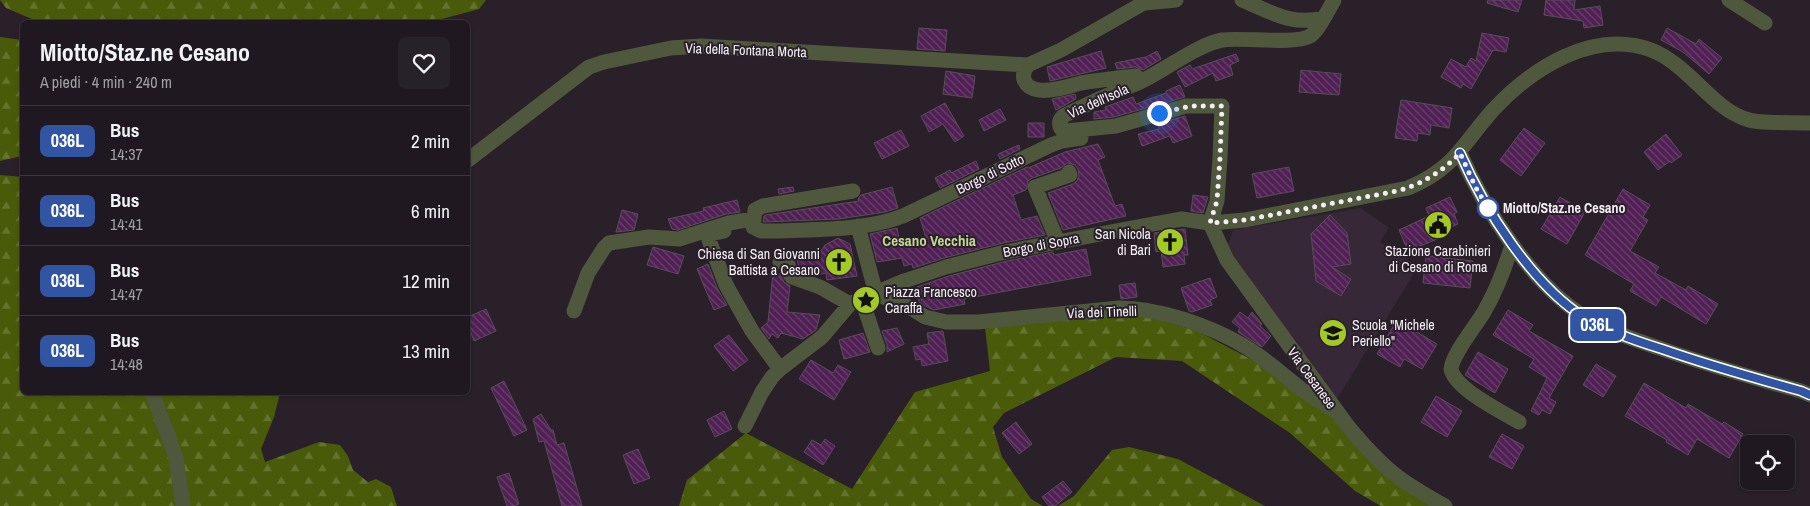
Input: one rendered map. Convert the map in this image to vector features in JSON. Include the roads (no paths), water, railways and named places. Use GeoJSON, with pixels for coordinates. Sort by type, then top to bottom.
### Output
{"type":"FeatureCollection","features":[{"type":"Feature","properties":{"kind":"street"},"geometry":{"type":"LineString","coordinates":[[1028,65],[1061,50],[1147,1],[1176,0]]}},
{"type":"Feature","properties":{"kind":"street"},"geometry":{"type":"LineString","coordinates":[[1242,0],[1294,21],[1324,18]]}},
{"type":"Feature","properties":{"kind":"street","name":"Via dell'Isola"},"geometry":{"type":"LineString","coordinates":[[1116,126],[1066,131],[1061,129],[1060,121],[1067,114],[1099,98],[1140,82],[1201,48],[1222,40],[1305,39],[1313,34],[1334,0]]}},
{"type":"Feature","properties":{"kind":"street"},"geometry":{"type":"LineString","coordinates":[[1729,0],[1765,23]]}},
{"type":"Feature","properties":{"kind":"street","name":"Borgo di Sopra"},"geometry":{"type":"LineString","coordinates":[[876,294],[904,281],[946,267],[1005,252],[1175,220],[1210,223],[1245,220],[1397,191],[1435,174],[1460,153],[1499,104],[1539,71],[1577,51],[1611,44],[1637,46],[1663,56],[1689,75],[1732,114],[1751,121],[1810,123]]}},
{"type":"Feature","properties":{"kind":"street","name":"Via della Fontana Morta"},"geometry":{"type":"LineString","coordinates":[[470,158],[590,67],[612,60],[671,48],[710,47],[1028,65]]}},
{"type":"Feature","properties":{"kind":"street","name":"Via dell'Isola"},"geometry":{"type":"LineString","coordinates":[[1028,65],[1024,72],[1024,78],[1027,84],[1037,90],[1102,79],[1136,76],[1140,82]]}},
{"type":"Feature","properties":{"kind":"street","name":"Borgo di Sotto"},"geometry":{"type":"LineString","coordinates":[[753,223],[765,231],[884,223],[1060,148],[1112,134],[1116,131],[1116,126],[1186,106],[1222,106],[1217,201],[1210,223]]}},
{"type":"Feature","properties":{"kind":"street"},"geometry":{"type":"LineString","coordinates":[[1460,153],[1476,188],[1512,245],[1562,301],[1595,324],[1677,354],[1810,395]]}},
{"type":"Feature","properties":{"kind":"street"},"geometry":{"type":"LineString","coordinates":[[1058,242],[1035,187],[1070,175],[1069,172]]}},
{"type":"Feature","properties":{"kind":"street"},"geometry":{"type":"LineString","coordinates":[[753,223],[755,210],[763,206],[853,191]]}},
{"type":"Feature","properties":{"kind":"street"},"geometry":{"type":"LineString","coordinates":[[574,311],[588,273],[609,243],[649,237],[679,239],[729,223],[753,223]]}},
{"type":"Feature","properties":{"kind":"street"},"geometry":{"type":"LineString","coordinates":[[753,223],[715,232],[710,236],[709,240],[726,285],[752,331],[780,369]]}},
{"type":"Feature","properties":{"kind":"street","name":"Via Cesanese"},"geometry":{"type":"LineString","coordinates":[[1210,223],[1227,260],[1337,412],[1369,450],[1392,472],[1445,506]]}},
{"type":"Feature","properties":{"kind":"street"},"geometry":{"type":"LineString","coordinates":[[745,426],[762,392],[780,369],[822,337],[856,302],[876,294],[858,226]]}},
{"type":"Feature","properties":{"kind":"street"},"geometry":{"type":"LineString","coordinates":[[1512,245],[1497,287],[1454,359],[1451,369],[1455,379],[1469,391],[1520,422]]}},
{"type":"Feature","properties":{"kind":"street"},"geometry":{"type":"LineString","coordinates":[[780,262],[788,264],[792,277],[856,302],[878,348]]}},
{"type":"Feature","properties":{"kind":"street","name":"Via dei Tinelli"},"geometry":{"type":"LineString","coordinates":[[876,294],[911,308],[925,317],[946,322],[978,322],[1119,308],[1133,308],[1164,314],[1218,333],[1246,348],[1337,412]]}},
{"type":"Feature","properties":{"kind":"street"},"geometry":{"type":"LineString","coordinates":[[153,395],[176,458],[183,506]]}},
{"type":"Feature","properties":{"kind":"place","name":"Miotto/Staz.ne Cesano"},"geometry":{"type":"Point","coordinates":[1488,208]}},
{"type":"Feature","properties":{"kind":"place","name":"Stazione Carabinieri di Cesano di Roma"},"geometry":{"type":"Point","coordinates":[1438,225]}},
{"type":"Feature","properties":{"kind":"place","name":"San Nicola di Bari"},"geometry":{"type":"Point","coordinates":[1170,242]}},
{"type":"Feature","properties":{"kind":"place","name":"Chiesa di San Giovanni Battista a Cesano"},"geometry":{"type":"Point","coordinates":[839,262]}},
{"type":"Feature","properties":{"kind":"place","name":"Piazza Francesco Caraffa"},"geometry":{"type":"Point","coordinates":[866,300]}},
{"type":"Feature","properties":{"kind":"place","name":"Scuola \"Michele Periello\""},"geometry":{"type":"Point","coordinates":[1333,333]}},
{"type":"Feature","properties":{"kind":"district","name":"Cesano Vecchia"},"geometry":{"type":"Point","coordinates":[929,240]}}]}
